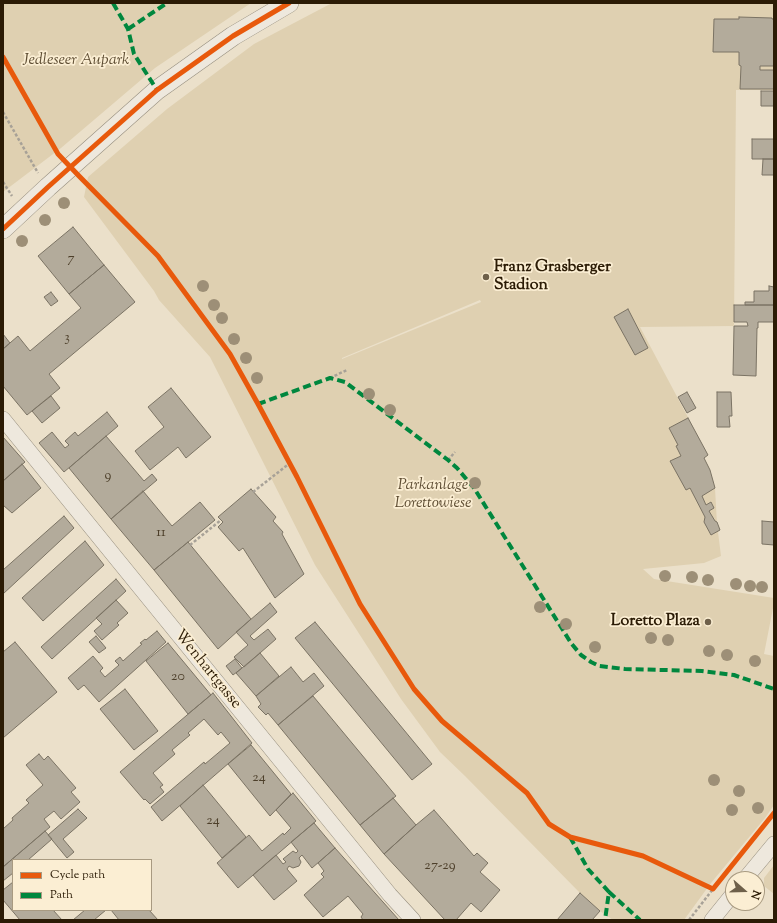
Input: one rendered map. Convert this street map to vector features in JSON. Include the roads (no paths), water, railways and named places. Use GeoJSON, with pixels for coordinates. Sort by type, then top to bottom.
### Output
{"type":"FeatureCollection","features":[{"type":"Feature","properties":{"kind":"street"},"geometry":{"type":"LineString","coordinates":[[3,229],[157,90],[233,36],[289,3]]}},
{"type":"Feature","properties":{"kind":"street","name":"Wenhartgasse"},"geometry":{"type":"LineString","coordinates":[[3,418],[385,890],[413,920]]}},
{"type":"Feature","properties":{"kind":"street"},"geometry":{"type":"LineString","coordinates":[[752,871],[774,844]]}},
{"type":"Feature","properties":{"kind":"street"},"geometry":{"type":"LineString","coordinates":[[712,920],[725,904]]}},
{"type":"Feature","properties":{"kind":"place","name":"Franz Grasberger Stadion"},"geometry":{"type":"Point","coordinates":[486,277]}},
{"type":"Feature","properties":{"kind":"place","name":"Loretto Plaza"},"geometry":{"type":"Point","coordinates":[708,622]}},
{"type":"Feature","properties":{"kind":"park label","name":"Jedleseer Aupark"},"geometry":{"type":"Point","coordinates":[76,61]}},
{"type":"Feature","properties":{"kind":"park label","name":"Parkanlage Lorettowiese"},"geometry":{"type":"Point","coordinates":[433,495]}}]}
